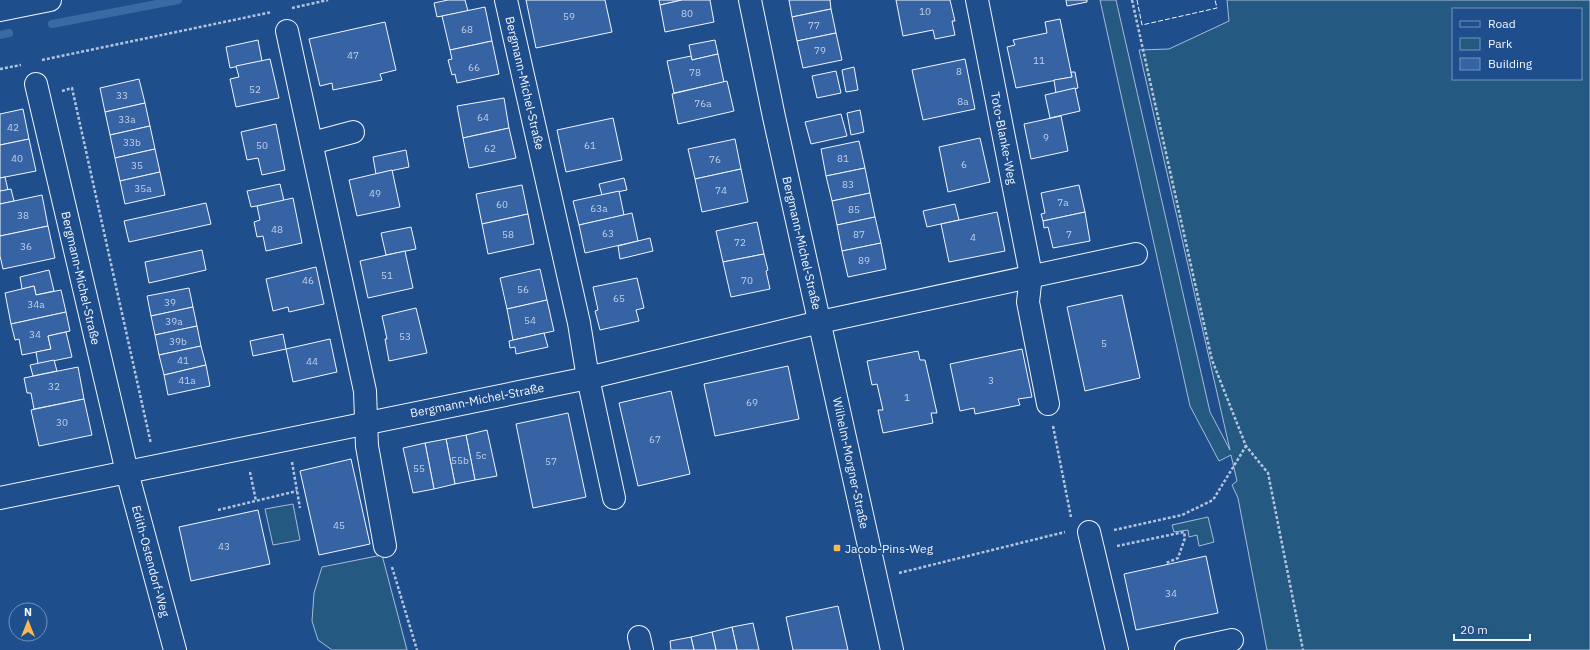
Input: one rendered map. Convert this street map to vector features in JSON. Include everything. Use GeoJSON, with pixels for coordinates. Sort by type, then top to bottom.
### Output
{"type":"FeatureCollection","features":[{"type":"Feature","properties":{"kind":"street"},"geometry":{"type":"LineString","coordinates":[[0,10],[50,0]]}},
{"type":"Feature","properties":{"kind":"street","name":"Bergmann-Michel-Straße"},"geometry":{"type":"LineString","coordinates":[[506,0],[579,322],[588,378],[614,498]]}},
{"type":"Feature","properties":{"kind":"street","name":"Bergmann-Michel-Straße"},"geometry":{"type":"LineString","coordinates":[[0,498],[366,422],[588,378],[820,322],[774,117],[750,0]]}},
{"type":"Feature","properties":{"kind":"street","name":"Toto-Blanke-Weg"},"geometry":{"type":"LineString","coordinates":[[977,0],[1031,275],[1028,302],[1048,404]]}},
{"type":"Feature","properties":{"kind":"street"},"geometry":{"type":"LineString","coordinates":[[287,31],[366,391],[367,446],[385,546]]}},
{"type":"Feature","properties":{"kind":"street","name":"Bergmann-Michel-Straße"},"geometry":{"type":"LineString","coordinates":[[37,90],[126,472]]}},
{"type":"Feature","properties":{"kind":"street"},"geometry":{"type":"LineString","coordinates":[[312,143],[354,132]]}},
{"type":"Feature","properties":{"kind":"street"},"geometry":{"type":"LineString","coordinates":[[820,322],[1031,275],[1136,254]]}},
{"type":"Feature","properties":{"kind":"street","name":"Wilhelm-Morgner-Straße"},"geometry":{"type":"LineString","coordinates":[[820,322],[892,650]]}},
{"type":"Feature","properties":{"kind":"street","name":"Edith-Ostendorf-Weg"},"geometry":{"type":"LineString","coordinates":[[126,472],[175,650]]}},
{"type":"Feature","properties":{"kind":"street"},"geometry":{"type":"LineString","coordinates":[[1086,537],[1117,650]]}},
{"type":"Feature","properties":{"kind":"street"},"geometry":{"type":"LineString","coordinates":[[1186,650],[1232,640]]}},
{"type":"Feature","properties":{"kind":"path"},"geometry":{"type":"LineString","coordinates":[[290,8],[328,0]]}},
{"type":"Feature","properties":{"kind":"path"},"geometry":{"type":"LineString","coordinates":[[1132,0],[1212,360],[1246,446],[1268,473],[1303,650]]}},
{"type":"Feature","properties":{"kind":"path"},"geometry":{"type":"LineString","coordinates":[[39,61],[274,11]]}},
{"type":"Feature","properties":{"kind":"path"},"geometry":{"type":"LineString","coordinates":[[0,69],[23,64]]}},
{"type":"Feature","properties":{"kind":"path"},"geometry":{"type":"LineString","coordinates":[[37,90],[72,88],[156,466]]}},
{"type":"Feature","properties":{"kind":"path"},"geometry":{"type":"LineString","coordinates":[[1048,404],[1086,537]]}},
{"type":"Feature","properties":{"kind":"path"},"geometry":{"type":"LineString","coordinates":[[876,579],[1086,537],[1182,515],[1213,500],[1246,446]]}},
{"type":"Feature","properties":{"kind":"path"},"geometry":{"type":"LineString","coordinates":[[291,460],[300,508]]}},
{"type":"Feature","properties":{"kind":"path"},"geometry":{"type":"LineString","coordinates":[[250,468],[256,501]]}},
{"type":"Feature","properties":{"kind":"path"},"geometry":{"type":"LineString","coordinates":[[218,510],[297,491]]}},
{"type":"Feature","properties":{"kind":"path"},"geometry":{"type":"LineString","coordinates":[[1086,537],[1184,532],[1185,538],[1178,558],[1166,563]]}},
{"type":"Feature","properties":{"kind":"path"},"geometry":{"type":"LineString","coordinates":[[385,546],[417,650]]}},
{"type":"Feature","properties":{"kind":"green space"},"geometry":{"type":"Polygon","coordinates":[[[1100,0],[1116,0],[1210,412],[1230,450],[1139,50],[1169,49],[1229,21],[1227,0],[1590,0],[1590,650],[1267,650],[1238,498],[1232,485],[1237,481],[1231,455],[1219,461],[1190,406],[1100,0]]]}},
{"type":"Feature","properties":{"kind":"green space"},"geometry":{"type":"Polygon","coordinates":[[[293,504],[300,540],[273,545],[265,509],[293,504]]]}},
{"type":"Feature","properties":{"kind":"green space"},"geometry":{"type":"Polygon","coordinates":[[[1208,517],[1214,542],[1199,546],[1197,535],[1189,537],[1188,530],[1174,532],[1172,525],[1208,517]]]}},
{"type":"Feature","properties":{"kind":"green space"},"geometry":{"type":"Polygon","coordinates":[[[382,555],[407,650],[332,650],[318,640],[312,621],[314,593],[322,567],[382,555]]]}},
{"type":"Feature","properties":{"kind":"building"},"geometry":{"type":"Polygon","coordinates":[[[448,0],[465,0],[468,11],[437,17],[434,3],[448,0]]]}},
{"type":"Feature","properties":{"kind":"building"},"geometry":{"type":"Polygon","coordinates":[[[526,0],[605,0],[612,32],[536,48],[526,0]]]}},
{"type":"Feature","properties":{"kind":"building"},"geometry":{"type":"Polygon","coordinates":[[[659,0],[682,0],[660,5],[659,0]]]}},
{"type":"Feature","properties":{"kind":"building"},"geometry":{"type":"Polygon","coordinates":[[[682,0],[710,0],[714,22],[665,32],[660,5],[682,0]]]}},
{"type":"Feature","properties":{"kind":"building"},"geometry":{"type":"Polygon","coordinates":[[[789,0],[830,0],[831,9],[792,17],[789,0]]]}},
{"type":"Feature","properties":{"kind":"building"},"geometry":{"type":"Polygon","coordinates":[[[896,0],[950,0],[955,21],[952,21],[955,35],[935,39],[933,30],[903,36],[896,0]]]}},
{"type":"Feature","properties":{"kind":"building"},"geometry":{"type":"Polygon","coordinates":[[[1066,0],[1087,0],[1087,2],[1067,6],[1066,0]]]}},
{"type":"Feature","properties":{"kind":"building"},"geometry":{"type":"Polygon","coordinates":[[[485,7],[492,41],[450,50],[442,16],[485,7]]]}},
{"type":"Feature","properties":{"kind":"building"},"geometry":{"type":"Polygon","coordinates":[[[831,9],[836,33],[797,41],[792,17],[831,9]]]}},
{"type":"Feature","properties":{"kind":"building"},"geometry":{"type":"Polygon","coordinates":[[[1060,19],[1072,77],[1016,88],[1007,47],[1015,45],[1013,40],[1047,33],[1045,22],[1060,19]]]}},
{"type":"Feature","properties":{"kind":"building"},"geometry":{"type":"Polygon","coordinates":[[[385,22],[396,70],[380,74],[382,80],[333,90],[332,83],[320,86],[309,39],[385,22]]]}},
{"type":"Feature","properties":{"kind":"building"},"geometry":{"type":"Polygon","coordinates":[[[836,33],[842,60],[803,68],[797,41],[836,33]]]}},
{"type":"Feature","properties":{"kind":"building"},"geometry":{"type":"Polygon","coordinates":[[[258,40],[262,61],[230,68],[226,47],[258,40]]]}},
{"type":"Feature","properties":{"kind":"building"},"geometry":{"type":"Polygon","coordinates":[[[715,40],[718,54],[692,60],[689,45],[715,40]]]}},
{"type":"Feature","properties":{"kind":"building"},"geometry":{"type":"Polygon","coordinates":[[[492,41],[499,74],[457,83],[455,74],[452,75],[448,60],[452,59],[450,50],[492,41]]]}},
{"type":"Feature","properties":{"kind":"building"},"geometry":{"type":"Polygon","coordinates":[[[718,54],[724,82],[674,93],[667,61],[691,56],[692,60],[718,54]]]}},
{"type":"Feature","properties":{"kind":"building"},"geometry":{"type":"Polygon","coordinates":[[[270,59],[279,98],[236,107],[230,79],[239,77],[236,66],[270,59]]]}},
{"type":"Feature","properties":{"kind":"building"},"geometry":{"type":"Polygon","coordinates":[[[965,59],[975,109],[923,120],[912,70],[965,59]]]}},
{"type":"Feature","properties":{"kind":"building"},"geometry":{"type":"Polygon","coordinates":[[[854,67],[858,90],[846,92],[842,70],[854,67]]]}},
{"type":"Feature","properties":{"kind":"building"},"geometry":{"type":"Polygon","coordinates":[[[836,71],[841,93],[817,98],[812,76],[836,71]]]}},
{"type":"Feature","properties":{"kind":"building"},"geometry":{"type":"Polygon","coordinates":[[[1071,72],[1075,72],[1078,88],[1056,93],[1054,80],[1072,77],[1071,72]]]}},
{"type":"Feature","properties":{"kind":"building"},"geometry":{"type":"Polygon","coordinates":[[[139,79],[145,103],[105,112],[100,88],[139,79]]]}},
{"type":"Feature","properties":{"kind":"building"},"geometry":{"type":"Polygon","coordinates":[[[727,81],[734,111],[678,124],[672,94],[727,81]]]}},
{"type":"Feature","properties":{"kind":"building"},"geometry":{"type":"Polygon","coordinates":[[[1075,88],[1080,111],[1050,118],[1045,95],[1075,88]]]}},
{"type":"Feature","properties":{"kind":"building"},"geometry":{"type":"Polygon","coordinates":[[[504,98],[509,128],[463,138],[457,106],[504,98]]]}},
{"type":"Feature","properties":{"kind":"building"},"geometry":{"type":"Polygon","coordinates":[[[145,103],[150,126],[110,135],[105,112],[145,103]]]}},
{"type":"Feature","properties":{"kind":"building"},"geometry":{"type":"Polygon","coordinates":[[[23,109],[29,139],[0,145],[0,114],[23,109]]]}},
{"type":"Feature","properties":{"kind":"building"},"geometry":{"type":"Polygon","coordinates":[[[860,110],[864,132],[851,135],[847,113],[860,110]]]}},
{"type":"Feature","properties":{"kind":"building"},"geometry":{"type":"Polygon","coordinates":[[[841,114],[847,136],[811,144],[805,122],[841,114]]]}},
{"type":"Feature","properties":{"kind":"building"},"geometry":{"type":"Polygon","coordinates":[[[1061,116],[1068,151],[1031,159],[1024,124],[1061,116]]]}},
{"type":"Feature","properties":{"kind":"building"},"geometry":{"type":"Polygon","coordinates":[[[613,118],[622,160],[566,172],[557,130],[613,118]]]}},
{"type":"Feature","properties":{"kind":"building"},"geometry":{"type":"Polygon","coordinates":[[[276,124],[285,170],[262,175],[258,158],[247,160],[241,132],[276,124]]]}},
{"type":"Feature","properties":{"kind":"building"},"geometry":{"type":"Polygon","coordinates":[[[150,126],[155,149],[115,158],[110,135],[150,126]]]}},
{"type":"Feature","properties":{"kind":"building"},"geometry":{"type":"Polygon","coordinates":[[[509,128],[516,158],[469,168],[463,138],[509,128]]]}},
{"type":"Feature","properties":{"kind":"building"},"geometry":{"type":"Polygon","coordinates":[[[980,138],[990,182],[948,192],[939,147],[980,138]]]}},
{"type":"Feature","properties":{"kind":"building"},"geometry":{"type":"Polygon","coordinates":[[[29,139],[36,171],[0,178],[0,145],[29,139]]]}},
{"type":"Feature","properties":{"kind":"building"},"geometry":{"type":"Polygon","coordinates":[[[735,139],[741,169],[695,179],[688,149],[735,139]]]}},
{"type":"Feature","properties":{"kind":"building"},"geometry":{"type":"Polygon","coordinates":[[[859,141],[865,168],[826,176],[821,149],[859,141]]]}},
{"type":"Feature","properties":{"kind":"building"},"geometry":{"type":"Polygon","coordinates":[[[155,149],[160,172],[120,181],[115,158],[155,149]]]}},
{"type":"Feature","properties":{"kind":"building"},"geometry":{"type":"Polygon","coordinates":[[[406,150],[409,167],[376,174],[373,157],[406,150]]]}},
{"type":"Feature","properties":{"kind":"building"},"geometry":{"type":"Polygon","coordinates":[[[865,168],[870,193],[832,201],[826,176],[865,168]]]}},
{"type":"Feature","properties":{"kind":"building"},"geometry":{"type":"Polygon","coordinates":[[[741,169],[748,202],[702,212],[695,179],[741,169]]]}},
{"type":"Feature","properties":{"kind":"building"},"geometry":{"type":"Polygon","coordinates":[[[392,170],[400,207],[357,216],[349,180],[392,170]]]}},
{"type":"Feature","properties":{"kind":"building"},"geometry":{"type":"Polygon","coordinates":[[[160,172],[165,195],[125,204],[120,181],[160,172]]]}},
{"type":"Feature","properties":{"kind":"building"},"geometry":{"type":"Polygon","coordinates":[[[5,177],[8,190],[0,191],[0,178],[5,177]]]}},
{"type":"Feature","properties":{"kind":"building"},"geometry":{"type":"Polygon","coordinates":[[[624,178],[627,190],[602,195],[599,184],[624,178]]]}},
{"type":"Feature","properties":{"kind":"building"},"geometry":{"type":"Polygon","coordinates":[[[280,184],[284,201],[251,207],[247,191],[280,184]]]}},
{"type":"Feature","properties":{"kind":"building"},"geometry":{"type":"Polygon","coordinates":[[[522,185],[528,214],[482,224],[476,194],[522,185]]]}},
{"type":"Feature","properties":{"kind":"building"},"geometry":{"type":"Polygon","coordinates":[[[1079,185],[1085,212],[1043,221],[1041,214],[1045,213],[1041,193],[1079,185]]]}},
{"type":"Feature","properties":{"kind":"building"},"geometry":{"type":"Polygon","coordinates":[[[11,189],[14,201],[0,204],[0,191],[11,189]]]}},
{"type":"Feature","properties":{"kind":"building"},"geometry":{"type":"Polygon","coordinates":[[[619,191],[624,215],[579,225],[573,201],[619,191]]]}},
{"type":"Feature","properties":{"kind":"building"},"geometry":{"type":"Polygon","coordinates":[[[870,193],[875,217],[837,225],[832,201],[870,193]]]}},
{"type":"Feature","properties":{"kind":"building"},"geometry":{"type":"Polygon","coordinates":[[[42,195],[48,226],[0,236],[0,204],[42,195]]]}},
{"type":"Feature","properties":{"kind":"building"},"geometry":{"type":"Polygon","coordinates":[[[293,198],[302,243],[266,251],[263,236],[257,237],[254,222],[260,220],[257,206],[293,198]]]}},
{"type":"Feature","properties":{"kind":"building"},"geometry":{"type":"Polygon","coordinates":[[[206,203],[211,224],[129,242],[124,221],[206,203]]]}},
{"type":"Feature","properties":{"kind":"building"},"geometry":{"type":"Polygon","coordinates":[[[955,204],[959,220],[927,227],[923,211],[955,204]]]}},
{"type":"Feature","properties":{"kind":"building"},"geometry":{"type":"Polygon","coordinates":[[[997,212],[1005,251],[949,262],[941,224],[997,212]]]}},
{"type":"Feature","properties":{"kind":"building"},"geometry":{"type":"Polygon","coordinates":[[[1085,212],[1090,241],[1053,248],[1048,227],[1044,228],[1043,221],[1085,212]]]}},
{"type":"Feature","properties":{"kind":"building"},"geometry":{"type":"Polygon","coordinates":[[[632,213],[638,241],[585,253],[579,225],[632,213]]]}},
{"type":"Feature","properties":{"kind":"building"},"geometry":{"type":"Polygon","coordinates":[[[528,214],[534,244],[488,254],[482,224],[528,214]]]}},
{"type":"Feature","properties":{"kind":"building"},"geometry":{"type":"Polygon","coordinates":[[[875,217],[881,243],[842,251],[837,225],[875,217]]]}},
{"type":"Feature","properties":{"kind":"building"},"geometry":{"type":"Polygon","coordinates":[[[757,222],[764,254],[723,262],[716,231],[757,222]]]}},
{"type":"Feature","properties":{"kind":"building"},"geometry":{"type":"Polygon","coordinates":[[[48,226],[55,258],[3,269],[0,256],[0,236],[48,226]]]}},
{"type":"Feature","properties":{"kind":"building"},"geometry":{"type":"Polygon","coordinates":[[[411,227],[416,249],[386,255],[381,233],[411,227]]]}},
{"type":"Feature","properties":{"kind":"building"},"geometry":{"type":"Polygon","coordinates":[[[650,238],[653,251],[620,259],[618,246],[650,238]]]}},
{"type":"Feature","properties":{"kind":"building"},"geometry":{"type":"Polygon","coordinates":[[[881,243],[886,269],[848,277],[842,251],[881,243]]]}},
{"type":"Feature","properties":{"kind":"building"},"geometry":{"type":"Polygon","coordinates":[[[202,250],[206,270],[149,283],[145,262],[202,250]]]}},
{"type":"Feature","properties":{"kind":"building"},"geometry":{"type":"Polygon","coordinates":[[[405,251],[413,288],[368,298],[360,261],[405,251]]]}},
{"type":"Feature","properties":{"kind":"building"},"geometry":{"type":"Polygon","coordinates":[[[764,254],[768,270],[766,271],[770,289],[731,297],[723,262],[764,254]]]}},
{"type":"Feature","properties":{"kind":"building"},"geometry":{"type":"Polygon","coordinates":[[[316,267],[324,304],[289,312],[288,307],[273,311],[266,279],[316,267]]]}},
{"type":"Feature","properties":{"kind":"building"},"geometry":{"type":"Polygon","coordinates":[[[540,269],[547,300],[507,309],[500,278],[540,269]]]}},
{"type":"Feature","properties":{"kind":"building"},"geometry":{"type":"Polygon","coordinates":[[[49,270],[54,291],[36,295],[34,286],[22,289],[20,277],[49,270]]]}},
{"type":"Feature","properties":{"kind":"building"},"geometry":{"type":"Polygon","coordinates":[[[637,278],[644,308],[636,310],[639,321],[600,330],[595,311],[598,310],[593,287],[637,278]]]}},
{"type":"Feature","properties":{"kind":"building"},"geometry":{"type":"Polygon","coordinates":[[[34,286],[36,295],[61,290],[66,312],[11,324],[5,293],[34,286]]]}},
{"type":"Feature","properties":{"kind":"building"},"geometry":{"type":"Polygon","coordinates":[[[189,288],[193,307],[151,316],[147,296],[189,288]]]}},
{"type":"Feature","properties":{"kind":"building"},"geometry":{"type":"Polygon","coordinates":[[[1122,295],[1140,378],[1085,391],[1067,307],[1122,295]]]}},
{"type":"Feature","properties":{"kind":"building"},"geometry":{"type":"Polygon","coordinates":[[[547,300],[554,331],[513,340],[507,309],[547,300]]]}},
{"type":"Feature","properties":{"kind":"building"},"geometry":{"type":"Polygon","coordinates":[[[193,307],[197,326],[155,335],[151,316],[193,307]]]}},
{"type":"Feature","properties":{"kind":"building"},"geometry":{"type":"Polygon","coordinates":[[[416,308],[427,353],[389,361],[385,339],[387,339],[382,316],[416,308]]]}},
{"type":"Feature","properties":{"kind":"building"},"geometry":{"type":"Polygon","coordinates":[[[66,312],[70,331],[48,336],[51,349],[22,355],[19,339],[15,340],[11,324],[66,312]]]}},
{"type":"Feature","properties":{"kind":"building"},"geometry":{"type":"Polygon","coordinates":[[[197,326],[201,346],[159,355],[155,335],[197,326]]]}},
{"type":"Feature","properties":{"kind":"building"},"geometry":{"type":"Polygon","coordinates":[[[66,332],[72,357],[38,364],[36,352],[51,349],[48,336],[66,332]]]}},
{"type":"Feature","properties":{"kind":"building"},"geometry":{"type":"Polygon","coordinates":[[[544,333],[548,347],[516,354],[515,347],[510,348],[509,341],[544,333]]]}},
{"type":"Feature","properties":{"kind":"building"},"geometry":{"type":"Polygon","coordinates":[[[283,334],[286,349],[253,356],[250,341],[283,334]]]}},
{"type":"Feature","properties":{"kind":"building"},"geometry":{"type":"Polygon","coordinates":[[[330,339],[337,372],[293,382],[286,349],[330,339]]]}},
{"type":"Feature","properties":{"kind":"building"},"geometry":{"type":"Polygon","coordinates":[[[201,346],[206,365],[164,375],[159,355],[201,346]]]}},
{"type":"Feature","properties":{"kind":"building"},"geometry":{"type":"Polygon","coordinates":[[[1022,349],[1032,397],[1018,399],[1020,405],[975,414],[974,408],[960,411],[950,364],[1022,349]]]}},
{"type":"Feature","properties":{"kind":"building"},"geometry":{"type":"Polygon","coordinates":[[[918,351],[920,360],[925,360],[937,413],[931,413],[933,423],[883,433],[878,410],[883,410],[877,384],[872,385],[867,361],[918,351]]]}},
{"type":"Feature","properties":{"kind":"building"},"geometry":{"type":"Polygon","coordinates":[[[54,360],[57,371],[33,376],[30,365],[54,360]]]}},
{"type":"Feature","properties":{"kind":"building"},"geometry":{"type":"Polygon","coordinates":[[[206,365],[210,386],[168,395],[164,375],[206,365]]]}},
{"type":"Feature","properties":{"kind":"building"},"geometry":{"type":"Polygon","coordinates":[[[788,366],[799,419],[715,436],[704,384],[788,366]]]}},
{"type":"Feature","properties":{"kind":"building"},"geometry":{"type":"Polygon","coordinates":[[[78,367],[84,399],[34,409],[31,393],[27,393],[24,378],[78,367]]]}},
{"type":"Feature","properties":{"kind":"building"},"geometry":{"type":"Polygon","coordinates":[[[671,391],[690,474],[638,486],[619,403],[671,391]]]}},
{"type":"Feature","properties":{"kind":"building"},"geometry":{"type":"Polygon","coordinates":[[[84,399],[92,435],[39,446],[31,410],[84,399]]]}},
{"type":"Feature","properties":{"kind":"building"},"geometry":{"type":"Polygon","coordinates":[[[568,413],[586,497],[533,508],[516,424],[568,413]]]}},
{"type":"Feature","properties":{"kind":"building"},"geometry":{"type":"Polygon","coordinates":[[[487,430],[497,476],[475,480],[466,435],[487,430]]]}},
{"type":"Feature","properties":{"kind":"building"},"geometry":{"type":"Polygon","coordinates":[[[466,435],[475,480],[455,484],[446,439],[466,435]]]}},
{"type":"Feature","properties":{"kind":"building"},"geometry":{"type":"Polygon","coordinates":[[[446,439],[455,484],[434,489],[425,443],[446,439]]]}},
{"type":"Feature","properties":{"kind":"building"},"geometry":{"type":"Polygon","coordinates":[[[425,443],[434,489],[413,493],[403,448],[425,443]]]}},
{"type":"Feature","properties":{"kind":"building"},"geometry":{"type":"Polygon","coordinates":[[[351,459],[370,544],[319,555],[300,471],[351,459]]]}},
{"type":"Feature","properties":{"kind":"building"},"geometry":{"type":"Polygon","coordinates":[[[258,510],[270,564],[191,581],[179,527],[258,510]]]}},
{"type":"Feature","properties":{"kind":"building"},"geometry":{"type":"Polygon","coordinates":[[[1206,556],[1218,613],[1136,630],[1124,574],[1206,556]]]}},
{"type":"Feature","properties":{"kind":"building"},"geometry":{"type":"Polygon","coordinates":[[[838,606],[848,650],[793,650],[786,617],[838,606]]]}},
{"type":"Feature","properties":{"kind":"building"},"geometry":{"type":"Polygon","coordinates":[[[753,623],[759,650],[737,650],[732,627],[753,623]]]}},
{"type":"Feature","properties":{"kind":"building"},"geometry":{"type":"Polygon","coordinates":[[[732,627],[737,650],[716,650],[712,632],[732,627]]]}},
{"type":"Feature","properties":{"kind":"building"},"geometry":{"type":"Polygon","coordinates":[[[712,632],[716,650],[694,650],[691,637],[712,632]]]}},
{"type":"Feature","properties":{"kind":"building"},"geometry":{"type":"Polygon","coordinates":[[[691,637],[694,650],[671,650],[670,641],[691,637]]]}},
{"type":"Feature","properties":{"kind":"waterway"},"geometry":{"type":"LineString","coordinates":[[52,24],[178,0]]}},
{"type":"Feature","properties":{"kind":"waterway"},"geometry":{"type":"LineString","coordinates":[[0,35],[9,33]]}},
{"type":"Feature","properties":{"kind":"fence"},"geometry":{"type":"LineString","coordinates":[[1137,0],[1142,25],[1217,8],[1215,0]]}},
{"type":"Feature","properties":{"kind":"place","name":"Jacob-Pins-Weg"},"geometry":{"type":"Point","coordinates":[837,548]}}]}
